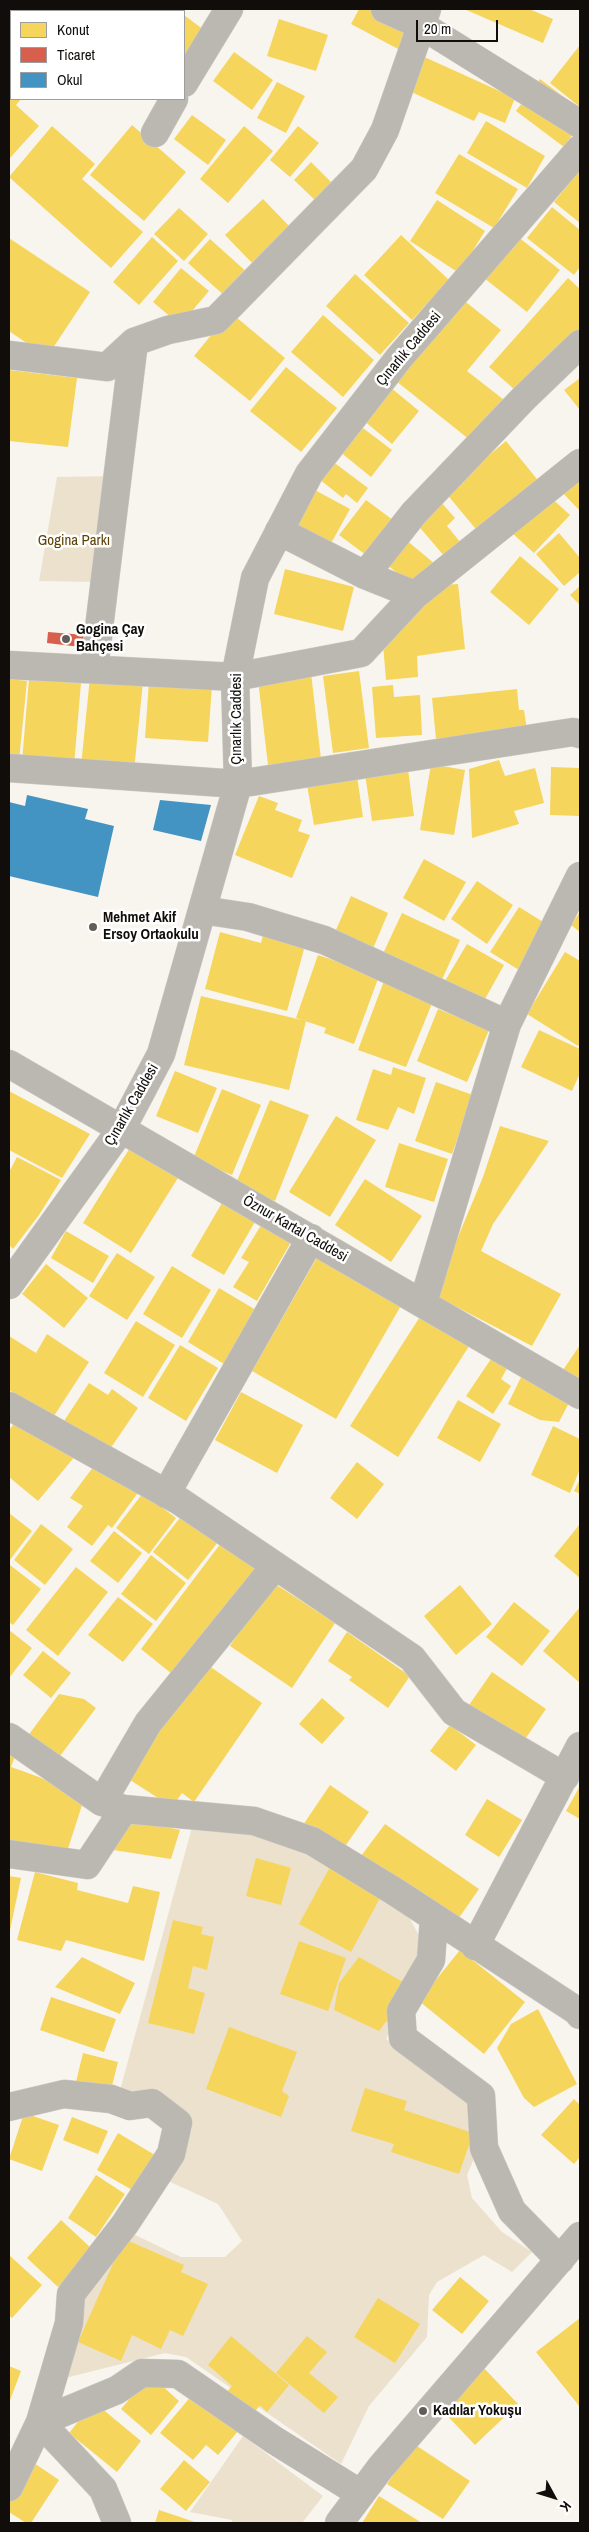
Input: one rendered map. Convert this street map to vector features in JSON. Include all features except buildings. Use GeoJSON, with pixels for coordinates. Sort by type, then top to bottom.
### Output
{"type":"FeatureCollection","features":[{"type":"Feature","properties":{"kind":"street"},"geometry":{"type":"LineString","coordinates":[[185,81],[229,9]]}},
{"type":"Feature","properties":{"kind":"street"},"geometry":{"type":"LineString","coordinates":[[385,9],[424,17],[580,124]]}},
{"type":"Feature","properties":{"kind":"street"},"geometry":{"type":"LineString","coordinates":[[9,355],[107,367],[134,342],[168,330],[216,320],[364,169],[385,130],[424,17]]}},
{"type":"Feature","properties":{"kind":"street"},"geometry":{"type":"LineString","coordinates":[[154,133],[173,100]]}},
{"type":"Feature","properties":{"kind":"street","name":"Çınarlık Caddesi"},"geometry":{"type":"LineString","coordinates":[[9,1285],[122,1128],[161,1054],[238,784],[235,677],[255,578],[309,474],[399,358],[580,149]]}},
{"type":"Feature","properties":{"kind":"street"},"geometry":{"type":"LineString","coordinates":[[94,670],[134,342]]}},
{"type":"Feature","properties":{"kind":"street"},"geometry":{"type":"LineString","coordinates":[[365,575],[414,513],[524,398],[580,344]]}},
{"type":"Feature","properties":{"kind":"street"},"geometry":{"type":"LineString","coordinates":[[9,665],[235,677],[362,653],[415,595],[580,463]]}},
{"type":"Feature","properties":{"kind":"street"},"geometry":{"type":"LineString","coordinates":[[279,531],[365,575],[415,595]]}},
{"type":"Feature","properties":{"kind":"street"},"geometry":{"type":"LineString","coordinates":[[9,768],[238,784],[573,732],[580,734]]}},
{"type":"Feature","properties":{"kind":"street"},"geometry":{"type":"LineString","coordinates":[[423,1303],[507,1024],[580,876]]}},
{"type":"Feature","properties":{"kind":"street"},"geometry":{"type":"LineString","coordinates":[[202,910],[248,917],[324,940],[507,1024]]}},
{"type":"Feature","properties":{"kind":"street","name":"Öznur Kartal Caddesi"},"geometry":{"type":"LineString","coordinates":[[9,1064],[580,1395]]}},
{"type":"Feature","properties":{"kind":"street"},"geometry":{"type":"LineString","coordinates":[[166,1494],[311,1238]]}},
{"type":"Feature","properties":{"kind":"street"},"geometry":{"type":"LineString","coordinates":[[9,1406],[166,1494],[275,1566],[412,1658],[454,1712],[565,1777]]}},
{"type":"Feature","properties":{"kind":"street"},"geometry":{"type":"LineString","coordinates":[[9,1854],[87,1866],[148,1723],[275,1566]]}},
{"type":"Feature","properties":{"kind":"street"},"geometry":{"type":"LineString","coordinates":[[9,1737],[113,1805],[254,1820],[312,1841],[576,2010],[580,2015]]}},
{"type":"Feature","properties":{"kind":"street"},"geometry":{"type":"LineString","coordinates":[[474,1946],[580,1746]]}},
{"type":"Feature","properties":{"kind":"street"},"geometry":{"type":"LineString","coordinates":[[434,1918],[431,1960],[401,2011],[403,2038],[481,2096],[484,2148],[512,2211],[560,2260]]}},
{"type":"Feature","properties":{"kind":"street"},"geometry":{"type":"LineString","coordinates":[[9,2107],[64,2094],[111,2098],[130,2106],[152,2104],[178,2123],[171,2154],[125,2224],[71,2294],[69,2323],[40,2422],[9,2487]]}},
{"type":"Feature","properties":{"kind":"street"},"geometry":{"type":"LineString","coordinates":[[339,2523],[479,2351],[580,2236]]}},
{"type":"Feature","properties":{"kind":"street"},"geometry":{"type":"LineString","coordinates":[[40,2422],[116,2390],[142,2373],[178,2374],[274,2440],[361,2494]]}},
{"type":"Feature","properties":{"kind":"street"},"geometry":{"type":"LineString","coordinates":[[40,2422],[102,2489],[117,2523]]}},
{"type":"Feature","properties":{"kind":"green space","name":"Gogina Parkı"},"geometry":{"type":"Polygon","coordinates":[[[112,476],[96,582],[39,581],[57,477],[112,476]]]}},
{"type":"Feature","properties":{"kind":"green space"},"geometry":{"type":"Polygon","coordinates":[[[194,1820],[253,1826],[308,1850],[409,1917],[422,1941],[423,1961],[386,2039],[474,2100],[477,2152],[467,2175],[472,2198],[502,2232],[532,2252],[512,2272],[484,2255],[437,2282],[429,2295],[427,2337],[369,2406],[341,2464],[186,2357],[165,2353],[65,2378],[80,2301],[125,2230],[181,2257],[225,2257],[242,2241],[218,2204],[164,2179],[192,2129],[169,2101],[120,2090],[194,1820]]]}},
{"type":"Feature","properties":{"kind":"green space"},"geometry":{"type":"Polygon","coordinates":[[[243,2436],[323,2496],[302,2523],[232,2523],[232,2520],[190,2512],[243,2436]]]}},
{"type":"Feature","properties":{"kind":"place","name":"Gogina Çay Bahçesi"},"geometry":{"type":"Point","coordinates":[66,639]}},
{"type":"Feature","properties":{"kind":"place","name":"Mehmet Akif Ersoy Ortaokulu"},"geometry":{"type":"Point","coordinates":[93,927]}},
{"type":"Feature","properties":{"kind":"place","name":"Kadılar Yokuşu"},"geometry":{"type":"Point","coordinates":[423,2411]}}]}
